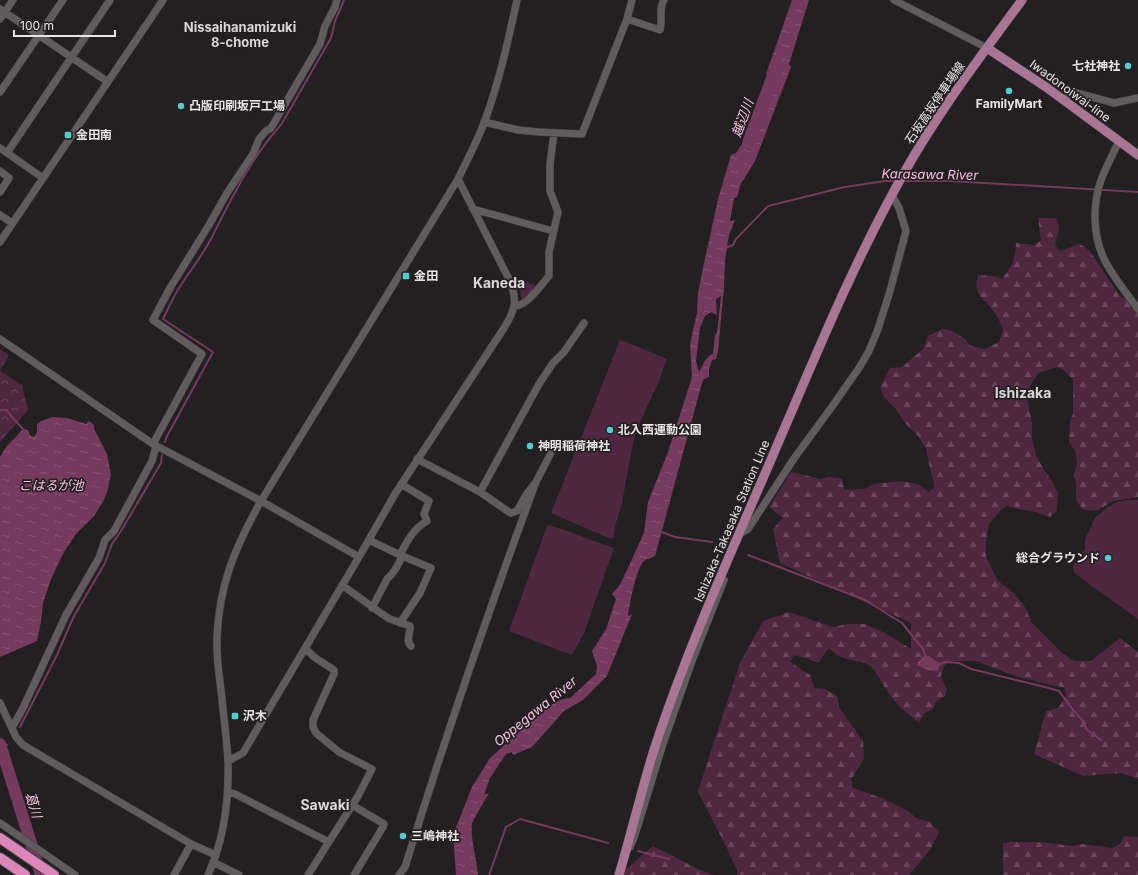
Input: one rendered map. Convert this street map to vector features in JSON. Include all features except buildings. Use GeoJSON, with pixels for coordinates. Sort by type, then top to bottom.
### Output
{"type":"FeatureCollection","features":[{"type":"Feature","properties":{"kind":"highway"},"geometry":{"type":"LineString","coordinates":[[0,838],[53,875]]}},
{"type":"Feature","properties":{"kind":"highway"},"geometry":{"type":"LineString","coordinates":[[0,858],[25,875]]}},
{"type":"Feature","properties":{"kind":"main road","name":"石坂高坂停車場線"},"geometry":{"type":"LineString","coordinates":[[894,191],[931,128],[1022,0]]}},
{"type":"Feature","properties":{"kind":"main road","name":"Iwadonoiwai-line"},"geometry":{"type":"LineString","coordinates":[[987,48],[1138,154]]}},
{"type":"Feature","properties":{"kind":"main road","name":"Ishizaka-Takasaka Station Line"},"geometry":{"type":"LineString","coordinates":[[619,875],[653,754],[699,628],[832,318],[867,243],[894,191]]}},
{"type":"Feature","properties":{"kind":"street"},"geometry":{"type":"LineString","coordinates":[[0,19],[2,11],[13,0]]}},
{"type":"Feature","properties":{"kind":"street"},"geometry":{"type":"LineString","coordinates":[[0,92],[63,0]]}},
{"type":"Feature","properties":{"kind":"street"},"geometry":{"type":"LineString","coordinates":[[7,153],[110,0]]}},
{"type":"Feature","properties":{"kind":"street"},"geometry":{"type":"LineString","coordinates":[[0,242],[163,0]]}},
{"type":"Feature","properties":{"kind":"street"},"geometry":{"type":"LineString","coordinates":[[12,728],[23,708],[66,615],[99,558],[105,540],[114,531],[152,461],[154,445],[202,354],[153,320],[170,288],[227,193],[253,154],[259,139],[271,128],[296,88],[320,44],[325,26],[337,0]]}},
{"type":"Feature","properties":{"kind":"street"},"geometry":{"type":"LineString","coordinates":[[208,875],[223,824],[228,792],[228,761],[217,639],[220,606],[235,551],[241,536],[261,501],[458,179],[477,140],[496,86],[506,51],[517,0]]}},
{"type":"Feature","properties":{"kind":"street"},"geometry":{"type":"LineString","coordinates":[[484,122],[518,130],[582,134],[627,19],[632,0]]}},
{"type":"Feature","properties":{"kind":"street"},"geometry":{"type":"LineString","coordinates":[[627,19],[660,30],[662,26],[661,5],[664,0]]}},
{"type":"Feature","properties":{"kind":"street"},"geometry":{"type":"LineString","coordinates":[[894,0],[987,48]]}},
{"type":"Feature","properties":{"kind":"street"},"geometry":{"type":"LineString","coordinates":[[2,11],[108,82]]}},
{"type":"Feature","properties":{"kind":"street"},"geometry":{"type":"LineString","coordinates":[[1063,100],[1070,93],[1077,93],[1114,103],[1138,98]]}},
{"type":"Feature","properties":{"kind":"street"},"geometry":{"type":"LineString","coordinates":[[515,306],[520,306],[525,303],[549,276],[549,252],[558,212],[550,191],[550,164],[554,133]]}},
{"type":"Feature","properties":{"kind":"street"},"geometry":{"type":"LineString","coordinates":[[1119,142],[1101,181],[1096,197],[1096,232],[1105,260],[1138,309]]}},
{"type":"Feature","properties":{"kind":"street"},"geometry":{"type":"LineString","coordinates":[[0,148],[43,178]]}},
{"type":"Feature","properties":{"kind":"street"},"geometry":{"type":"LineString","coordinates":[[0,171],[9,178],[0,192]]}},
{"type":"Feature","properties":{"kind":"street"},"geometry":{"type":"LineString","coordinates":[[228,761],[244,753],[401,484],[512,315],[515,306],[510,281],[458,179]]}},
{"type":"Feature","properties":{"kind":"street"},"geometry":{"type":"LineString","coordinates":[[736,539],[748,529],[793,460],[859,368],[869,351],[890,292],[906,231],[894,191]]}},
{"type":"Feature","properties":{"kind":"street"},"geometry":{"type":"LineString","coordinates":[[473,209],[553,231]]}},
{"type":"Feature","properties":{"kind":"street"},"geometry":{"type":"LineString","coordinates":[[0,215],[12,224]]}},
{"type":"Feature","properties":{"kind":"street"},"geometry":{"type":"LineString","coordinates":[[480,492],[539,384],[584,323]]}},
{"type":"Feature","properties":{"kind":"street"},"geometry":{"type":"LineString","coordinates":[[0,339],[154,445],[261,501],[359,557]]}},
{"type":"Feature","properties":{"kind":"street"},"geometry":{"type":"LineString","coordinates":[[399,875],[405,867],[459,702],[513,544],[536,482],[552,451],[554,448],[559,446]]}},
{"type":"Feature","properties":{"kind":"street"},"geometry":{"type":"LineString","coordinates":[[417,459],[480,492],[511,513],[515,513],[517,511],[526,495],[536,482]]}},
{"type":"Feature","properties":{"kind":"street"},"geometry":{"type":"LineString","coordinates":[[372,608],[387,579],[400,562],[401,556],[411,535],[420,525],[427,521],[424,514],[429,501],[401,484]]}},
{"type":"Feature","properties":{"kind":"street"},"geometry":{"type":"LineString","coordinates":[[369,540],[401,556],[431,568],[420,593],[400,623]]}},
{"type":"Feature","properties":{"kind":"street"},"geometry":{"type":"LineString","coordinates":[[342,585],[372,608],[390,619],[410,626],[411,630],[408,641],[411,646]]}},
{"type":"Feature","properties":{"kind":"street"},"geometry":{"type":"LineString","coordinates":[[305,648],[314,657],[334,670],[334,674],[313,720],[313,727],[316,733],[339,752],[372,769],[358,796],[308,875]]}},
{"type":"Feature","properties":{"kind":"street"},"geometry":{"type":"LineString","coordinates":[[0,703],[16,737],[23,745],[191,844],[239,875]]}},
{"type":"Feature","properties":{"kind":"street"},"geometry":{"type":"LineString","coordinates":[[228,792],[235,794],[329,842]]}},
{"type":"Feature","properties":{"kind":"street"},"geometry":{"type":"LineString","coordinates":[[352,805],[384,824],[354,875]]}},
{"type":"Feature","properties":{"kind":"street"},"geometry":{"type":"LineString","coordinates":[[0,823],[75,875]]}},
{"type":"Feature","properties":{"kind":"street"},"geometry":{"type":"LineString","coordinates":[[174,875],[191,844]]}},
{"type":"Feature","properties":{"kind":"green space"},"geometry":{"type":"Polygon","coordinates":[[[1038,218],[1057,218],[1059,230],[1055,244],[1059,251],[1080,244],[1089,250],[1120,296],[1138,304],[1138,497],[1113,501],[1096,511],[1083,510],[1076,500],[1076,483],[1074,474],[1077,464],[1076,453],[1069,442],[1070,421],[1073,414],[1073,380],[1065,371],[1058,367],[1038,373],[1030,386],[1027,397],[1032,423],[1032,438],[1036,455],[1058,493],[1057,511],[1050,517],[1036,512],[1007,506],[1000,511],[989,524],[986,541],[986,556],[997,580],[1015,594],[1025,607],[1032,623],[1061,652],[1074,661],[1091,661],[1120,638],[1138,652],[1138,779],[1121,773],[1083,776],[1034,754],[1046,711],[1058,708],[1066,696],[1065,688],[1015,676],[976,661],[949,661],[944,666],[941,677],[947,689],[945,696],[936,702],[933,709],[925,713],[919,723],[900,707],[889,694],[873,668],[865,663],[837,655],[829,648],[818,663],[794,655],[790,662],[810,675],[815,688],[825,689],[837,696],[839,707],[863,741],[864,759],[851,780],[853,788],[882,798],[908,811],[916,818],[930,822],[939,832],[930,850],[909,875],[737,875],[737,870],[698,791],[740,663],[763,621],[789,612],[833,627],[849,624],[865,624],[885,633],[911,649],[911,623],[780,563],[773,529],[783,518],[769,507],[791,472],[821,479],[829,477],[842,479],[844,490],[865,489],[873,484],[901,481],[920,485],[928,492],[935,487],[926,449],[918,436],[905,423],[895,408],[884,397],[880,387],[890,368],[902,367],[923,349],[928,336],[943,329],[952,331],[965,339],[971,346],[985,349],[999,342],[1003,329],[998,318],[981,297],[977,289],[978,275],[994,276],[1002,279],[1013,262],[1016,243],[1034,245],[1041,240],[1038,218]]]}},
{"type":"Feature","properties":{"kind":"green space"},"geometry":{"type":"Polygon","coordinates":[[[518,279],[535,285],[535,287],[522,302],[518,279]]]}},
{"type":"Feature","properties":{"kind":"green space","name":"北入西運動公園"},"geometry":{"type":"Polygon","coordinates":[[[620,340],[667,359],[634,440],[622,503],[613,538],[611,539],[551,513],[620,340]]]}},
{"type":"Feature","properties":{"kind":"green space"},"geometry":{"type":"Polygon","coordinates":[[[0,349],[9,355],[0,371],[0,349]]]}},
{"type":"Feature","properties":{"kind":"green space"},"geometry":{"type":"Polygon","coordinates":[[[0,371],[22,385],[28,410],[0,442],[0,371]]]}},
{"type":"Feature","properties":{"kind":"green space","name":"総合グラウンド"},"geometry":{"type":"Polygon","coordinates":[[[1138,500],[1138,619],[1074,572],[1073,566],[1085,549],[1085,539],[1095,518],[1117,502],[1138,500]]]}},
{"type":"Feature","properties":{"kind":"green space"},"geometry":{"type":"Polygon","coordinates":[[[550,525],[614,548],[584,633],[572,655],[509,631],[547,526],[550,525]]]}},
{"type":"Feature","properties":{"kind":"green space"},"geometry":{"type":"Polygon","coordinates":[[[1124,836],[1138,837],[1138,875],[1003,875],[1003,843],[1037,842],[1073,846],[1082,844],[1112,848],[1120,844],[1124,836]]]}},
{"type":"Feature","properties":{"kind":"green space"},"geometry":{"type":"Polygon","coordinates":[[[653,846],[696,868],[713,875],[619,875],[653,846]]]}},
{"type":"Feature","properties":{"kind":"water"},"geometry":{"type":"Polygon","coordinates":[[[792,0],[809,0],[789,64],[791,67],[755,161],[741,183],[737,197],[734,198],[730,221],[735,220],[729,235],[725,260],[724,288],[716,359],[712,360],[709,369],[709,377],[704,379],[702,383],[655,556],[641,564],[636,578],[628,616],[632,614],[607,676],[583,700],[564,711],[532,747],[513,755],[512,752],[506,754],[490,778],[484,795],[489,793],[472,824],[472,836],[478,875],[456,875],[453,835],[472,787],[490,758],[546,708],[560,700],[570,698],[596,674],[597,666],[592,651],[606,629],[616,599],[612,594],[620,585],[644,533],[648,502],[668,452],[692,377],[690,344],[697,313],[698,293],[718,199],[731,155],[736,153],[767,108],[772,95],[766,74],[792,0]],[[721,296],[716,299],[717,315],[711,312],[705,316],[700,328],[696,361],[699,372],[706,359],[713,354],[715,336],[717,332],[721,296]]]}},
{"type":"Feature","properties":{"kind":"water","name":"こはるが池"},"geometry":{"type":"Polygon","coordinates":[[[52,417],[67,418],[86,424],[89,421],[94,425],[94,429],[107,454],[111,475],[104,500],[94,516],[76,534],[64,552],[51,579],[43,603],[37,641],[0,657],[0,457],[6,447],[23,429],[28,430],[30,435],[33,437],[35,436],[37,430],[37,424],[52,417]]]}},
{"type":"Feature","properties":{"kind":"water"},"geometry":{"type":"Polygon","coordinates":[[[925,655],[929,656],[940,664],[938,671],[927,670],[917,665],[925,655]]]}},
{"type":"Feature","properties":{"kind":"waterway"},"geometry":{"type":"LineString","coordinates":[[165,442],[213,352],[163,319],[178,289],[203,253],[252,163],[261,149],[281,125],[331,38],[335,21],[344,0]]}},
{"type":"Feature","properties":{"kind":"waterway","name":"越辺川"},"geometry":{"type":"LineString","coordinates":[[748,143],[775,70]]}},
{"type":"Feature","properties":{"kind":"waterway","name":"Karasawa River"},"geometry":{"type":"LineString","coordinates":[[725,248],[733,245],[736,239],[768,206],[845,187],[885,181],[897,181]]}},
{"type":"Feature","properties":{"kind":"waterway","name":"Karasawa River"},"geometry":{"type":"LineString","coordinates":[[904,181],[950,181],[1138,192]]}},
{"type":"Feature","properties":{"kind":"waterway"},"geometry":{"type":"LineString","coordinates":[[0,410],[7,410],[23,429]]}},
{"type":"Feature","properties":{"kind":"waterway"},"geometry":{"type":"LineString","coordinates":[[20,727],[56,657],[74,616],[105,563],[112,544],[161,463],[162,455]]}},
{"type":"Feature","properties":{"kind":"waterway"},"geometry":{"type":"LineString","coordinates":[[659,531],[675,537],[712,542]]}},
{"type":"Feature","properties":{"kind":"waterway"},"geometry":{"type":"LineString","coordinates":[[748,555],[865,600],[902,623],[923,649],[925,655]]}},
{"type":"Feature","properties":{"kind":"waterway"},"geometry":{"type":"LineString","coordinates":[[940,664],[945,662],[959,663],[971,669],[1059,691],[1085,723],[1086,729],[1101,740]]}},
{"type":"Feature","properties":{"kind":"waterway","name":"葛川"},"geometry":{"type":"LineString","coordinates":[[0,744],[41,875]]}},
{"type":"Feature","properties":{"kind":"waterway","name":"葛川"},"geometry":{"type":"LineString","coordinates":[[2,748],[7,745]]}},
{"type":"Feature","properties":{"kind":"waterway"},"geometry":{"type":"LineString","coordinates":[[489,875],[506,827],[520,819],[608,843]]}},
{"type":"Feature","properties":{"kind":"waterway"},"geometry":{"type":"LineString","coordinates":[[638,851],[669,859]]}},
{"type":"Feature","properties":{"kind":"place","name":"七社神社"},"geometry":{"type":"Point","coordinates":[1128,66]}},
{"type":"Feature","properties":{"kind":"place","name":"FamilyMart"},"geometry":{"type":"Point","coordinates":[1009,91]}},
{"type":"Feature","properties":{"kind":"place","name":"凸版印刷坂戸工場"},"geometry":{"type":"Point","coordinates":[181,106]}},
{"type":"Feature","properties":{"kind":"place","name":"金田南"},"geometry":{"type":"Point","coordinates":[68,135]}},
{"type":"Feature","properties":{"kind":"place","name":"金田"},"geometry":{"type":"Point","coordinates":[406,276]}},
{"type":"Feature","properties":{"kind":"place","name":"北入西運動公園"},"geometry":{"type":"Point","coordinates":[610,430]}},
{"type":"Feature","properties":{"kind":"place","name":"神明稲荷神社"},"geometry":{"type":"Point","coordinates":[530,446]}},
{"type":"Feature","properties":{"kind":"place","name":"総合グラウンド"},"geometry":{"type":"Point","coordinates":[1108,558]}},
{"type":"Feature","properties":{"kind":"place","name":"沢木"},"geometry":{"type":"Point","coordinates":[235,716]}},
{"type":"Feature","properties":{"kind":"place","name":"三嶋神社"},"geometry":{"type":"Point","coordinates":[403,836]}},
{"type":"Feature","properties":{"kind":"district","name":"Nissaihanamizuki 8-chome"},"geometry":{"type":"Point","coordinates":[240,34]}},
{"type":"Feature","properties":{"kind":"district","name":"Kaneda"},"geometry":{"type":"Point","coordinates":[499,283]}},
{"type":"Feature","properties":{"kind":"district","name":"Ishizaka"},"geometry":{"type":"Point","coordinates":[1023,393]}},
{"type":"Feature","properties":{"kind":"district","name":"Sawaki"},"geometry":{"type":"Point","coordinates":[325,805]}},
{"type":"Feature","properties":{"kind":"water label","name":"Oppegawa River"},"geometry":{"type":"Point","coordinates":[535,711]}}]}
